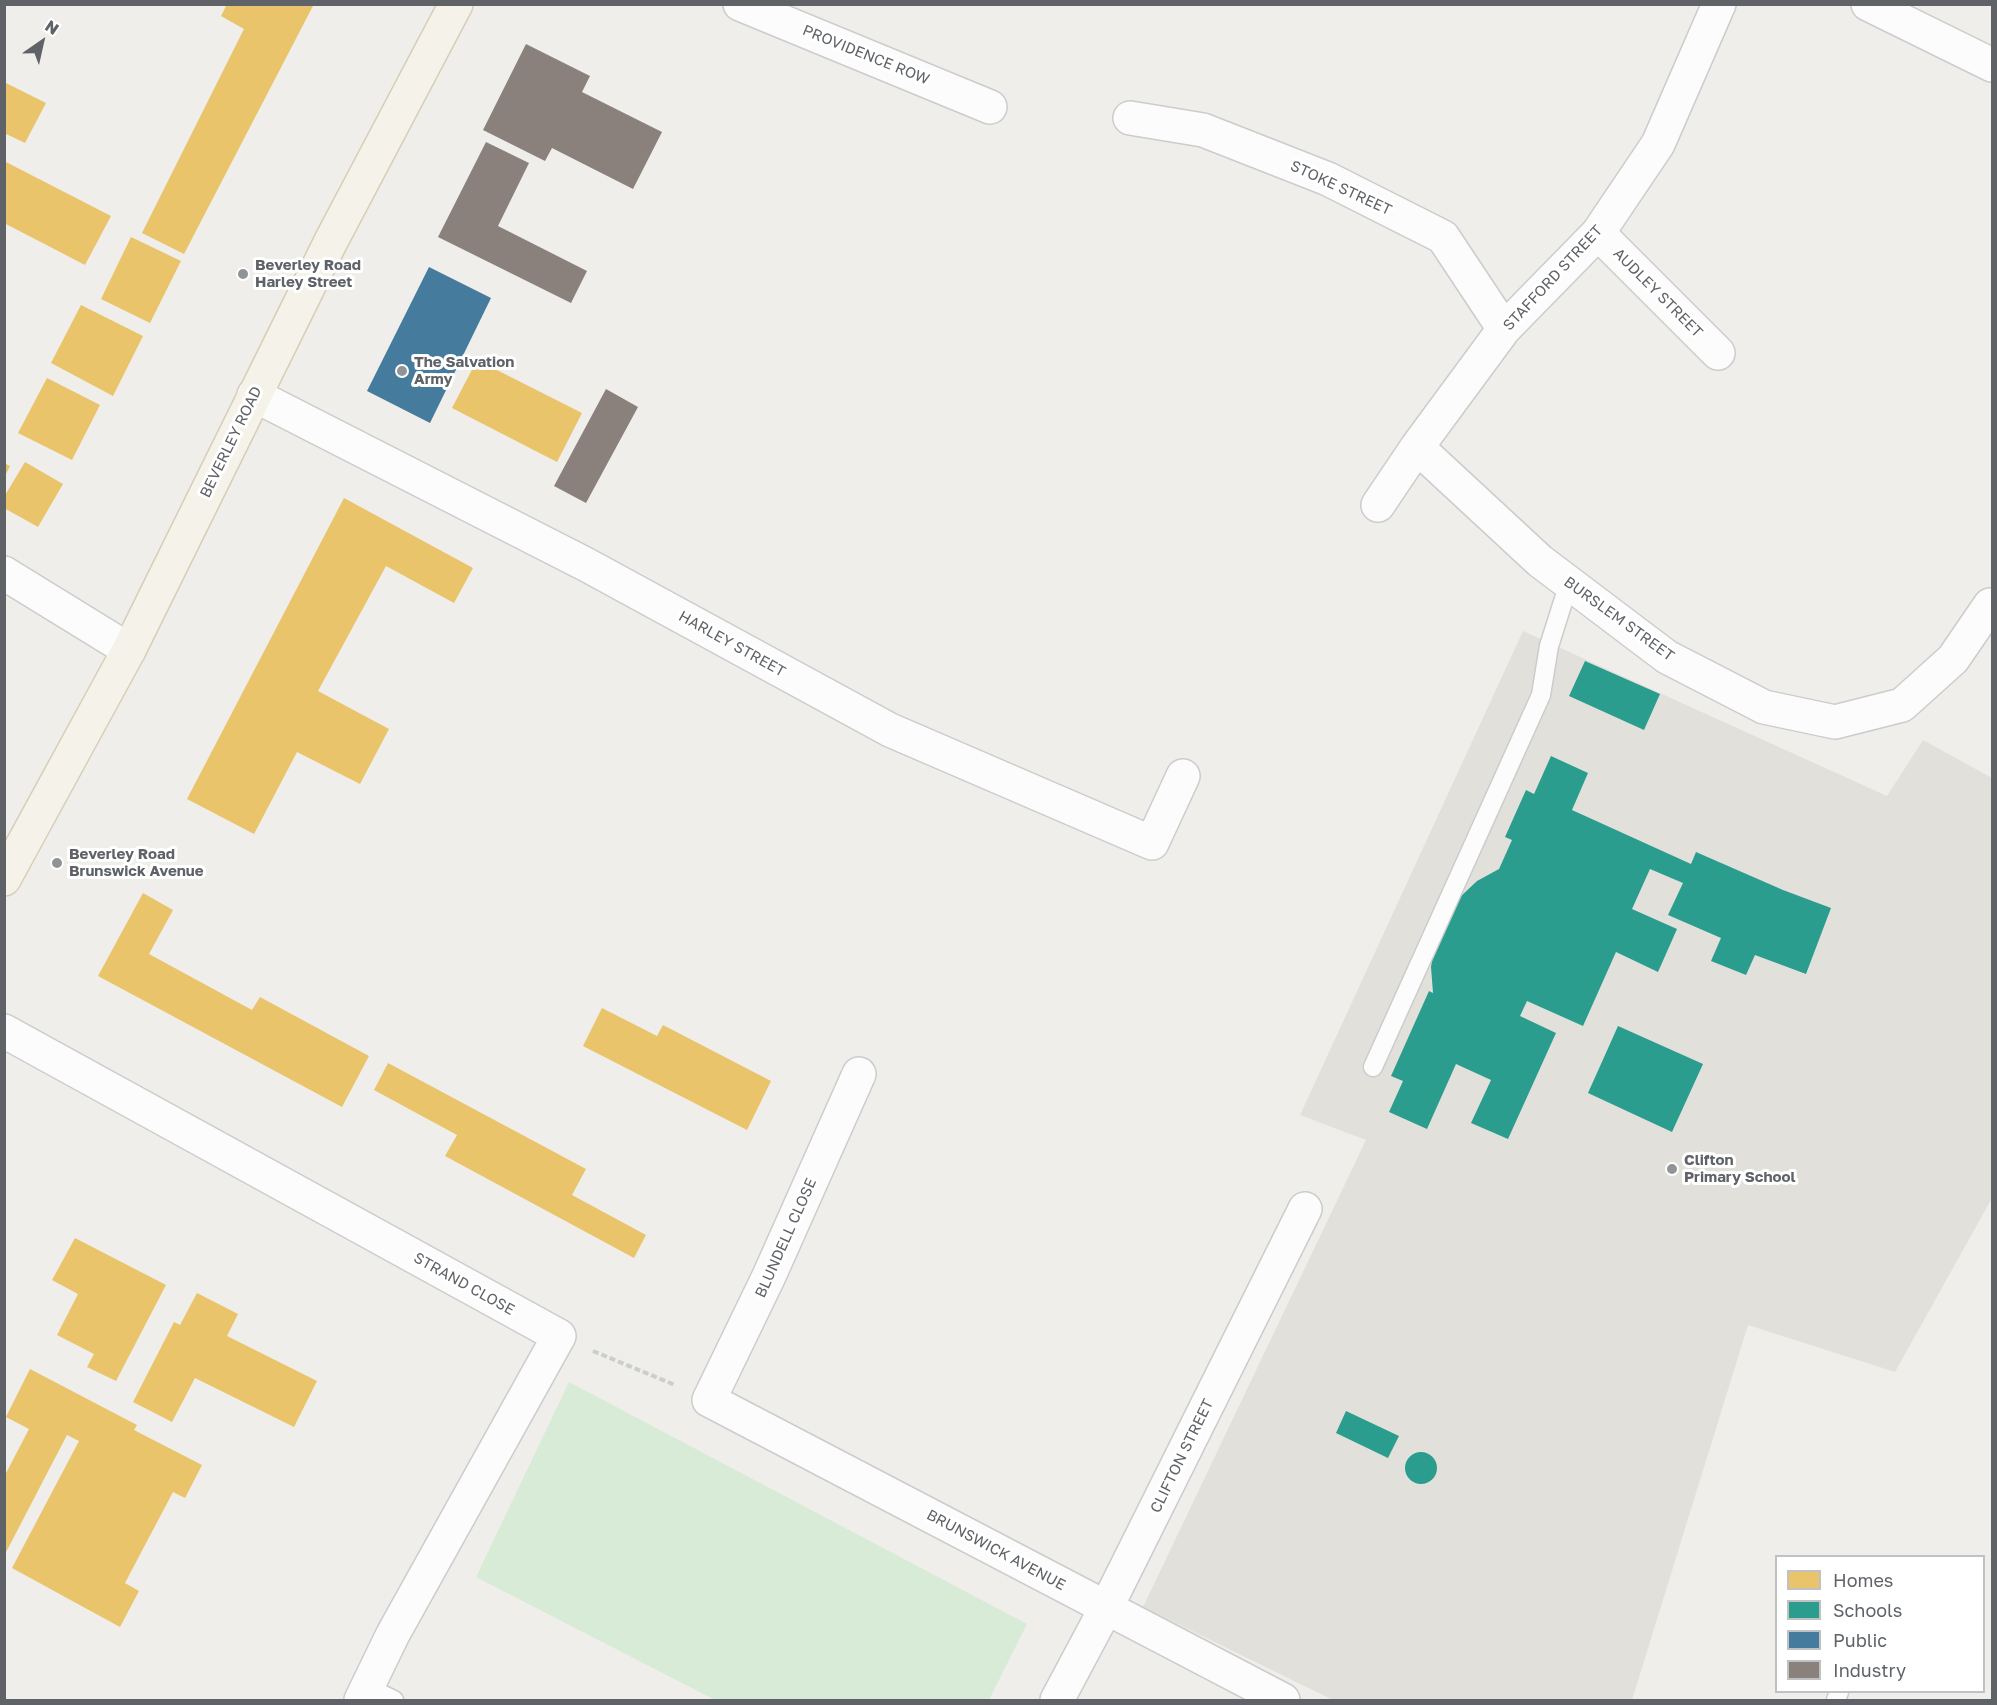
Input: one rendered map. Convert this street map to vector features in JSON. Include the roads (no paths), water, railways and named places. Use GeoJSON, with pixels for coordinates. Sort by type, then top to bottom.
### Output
{"type":"FeatureCollection","features":[{"type":"Feature","properties":{"kind":"main road","name":"BEVERLEY ROAD"},"geometry":{"type":"LineString","coordinates":[[4,879],[129,650],[330,243],[456,4]]}},
{"type":"Feature","properties":{"kind":"street","name":"PROVIDENCE ROW"},"geometry":{"type":"LineString","coordinates":[[740,4],[990,107]]}},
{"type":"Feature","properties":{"kind":"street","name":"STAFFORD STREET"},"geometry":{"type":"LineString","coordinates":[[1378,505],[1417,447],[1504,329],[1598,232],[1658,144],[1719,4]]}},
{"type":"Feature","properties":{"kind":"street"},"geometry":{"type":"LineString","coordinates":[[1868,4],[1992,65]]}},
{"type":"Feature","properties":{"kind":"street","name":"STOKE STREET"},"geometry":{"type":"LineString","coordinates":[[1130,118],[1203,130],[1328,179],[1443,237],[1504,329]]}},
{"type":"Feature","properties":{"kind":"street","name":"AUDLEY STREET"},"geometry":{"type":"LineString","coordinates":[[1598,232],[1718,353]]}},
{"type":"Feature","properties":{"kind":"street","name":"HARLEY STREET"},"geometry":{"type":"LineString","coordinates":[[254,395],[587,565],[890,730],[1152,843],[1183,776]]}},
{"type":"Feature","properties":{"kind":"street","name":"BURSLEM STREET"},"geometry":{"type":"LineString","coordinates":[[1417,447],[1540,561],[1667,657],[1764,707],[1835,722],[1902,705],[1953,659],[1989,605]]}},
{"type":"Feature","properties":{"kind":"street"},"geometry":{"type":"LineString","coordinates":[[4,573],[129,650]]}},
{"type":"Feature","properties":{"kind":"street","name":"STRAND CLOSE"},"geometry":{"type":"LineString","coordinates":[[4,1031],[559,1336],[393,1634],[374,1696]]}},
{"type":"Feature","properties":{"kind":"street","name":"BLUNDELL CLOSE"},"geometry":{"type":"LineString","coordinates":[[709,1400],[769,1276],[859,1074]]}},
{"type":"Feature","properties":{"kind":"street","name":"CLIFTON STREET"},"geometry":{"type":"LineString","coordinates":[[1057,1701],[1107,1608],[1305,1209]]}},
{"type":"Feature","properties":{"kind":"street","name":"BRUNSWICK AVENUE"},"geometry":{"type":"LineString","coordinates":[[709,1400],[1283,1701]]}},
{"type":"Feature","properties":{"kind":"lane"},"geometry":{"type":"LineString","coordinates":[[1373,1068],[1541,695],[1549,646],[1569,583]]}},
{"type":"Feature","properties":{"kind":"place","name":"Beverley Road Harley Street"},"geometry":{"type":"Point","coordinates":[243,274]}},
{"type":"Feature","properties":{"kind":"place","name":"The Salvation Army"},"geometry":{"type":"Point","coordinates":[402,371]}},
{"type":"Feature","properties":{"kind":"place","name":"Beverley Road Brunswick Avenue"},"geometry":{"type":"Point","coordinates":[57,863]}},
{"type":"Feature","properties":{"kind":"place","name":"Clifton Primary School"},"geometry":{"type":"Point","coordinates":[1672,1169]}}]}
